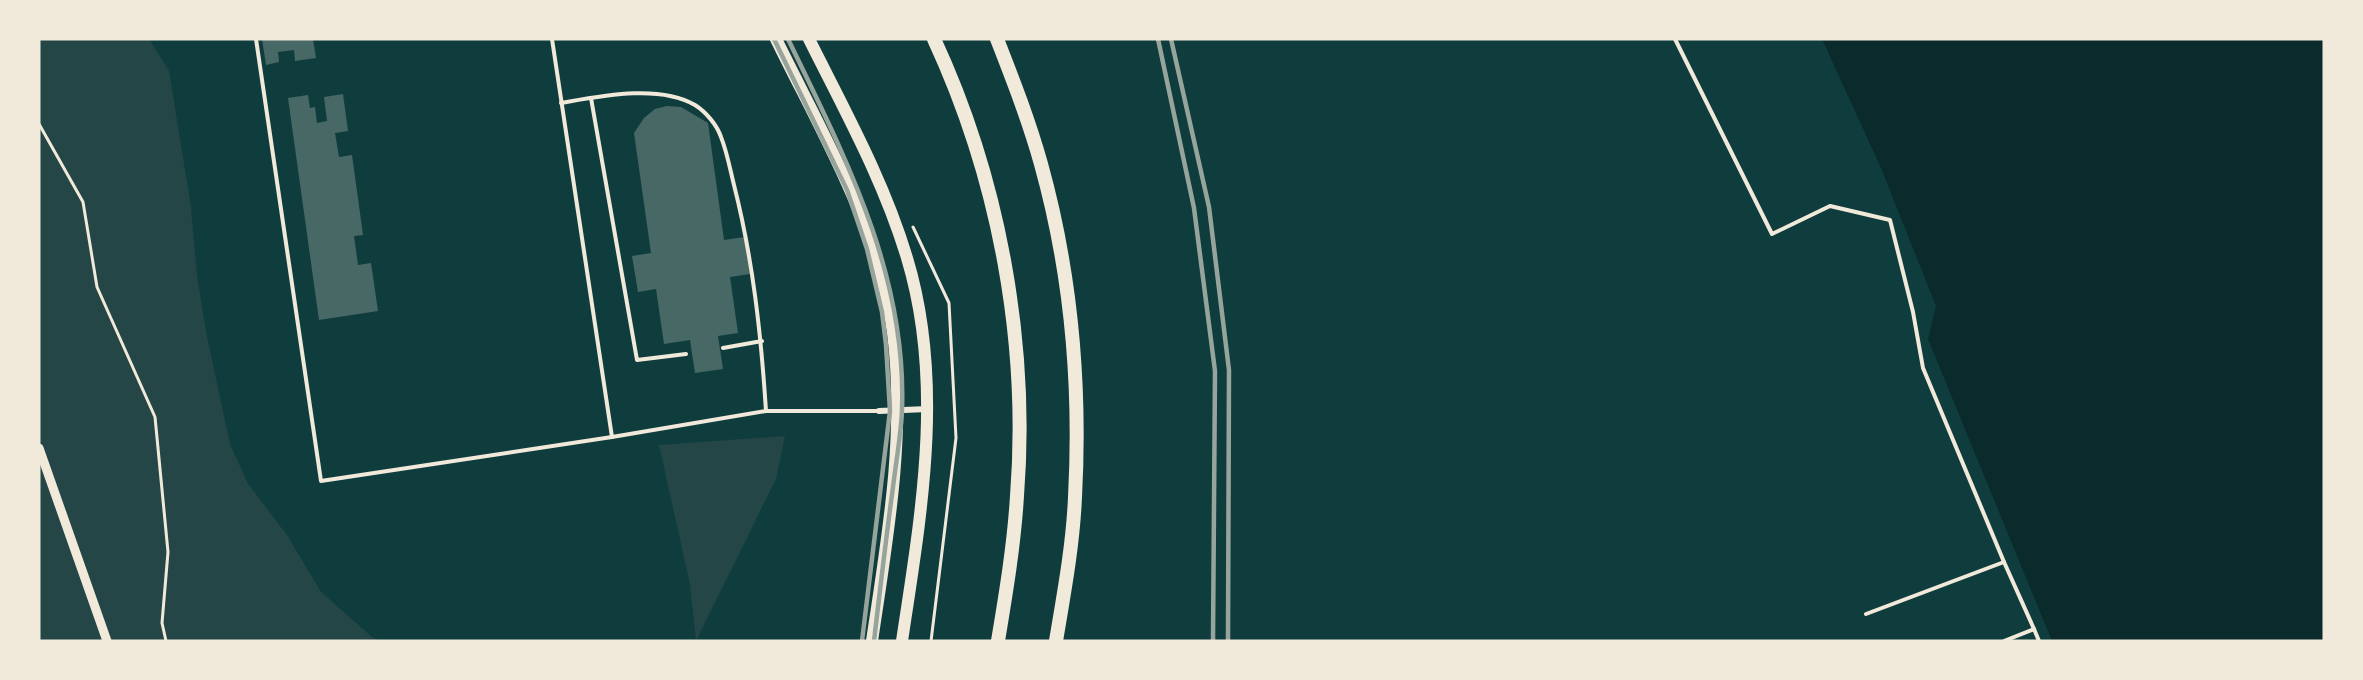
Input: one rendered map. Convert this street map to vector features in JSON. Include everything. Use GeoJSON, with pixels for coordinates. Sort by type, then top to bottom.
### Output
{"type":"FeatureCollection","features":[{"type":"Feature","properties":{"kind":"highway"},"geometry":{"type":"LineString","coordinates":[[934,39],[967,119],[985,179],[1000,242],[1011,304],[1018,378],[1020,431],[1018,484],[1012,558],[998,641]]}},
{"type":"Feature","properties":{"kind":"highway"},"geometry":{"type":"LineString","coordinates":[[997,39],[1021,100],[1046,186],[1068,296],[1075,363],[1077,431],[1075,498],[1069,565],[1056,641]]}},
{"type":"Feature","properties":{"kind":"main road"},"geometry":{"type":"LineString","coordinates":[[776,39],[854,197],[879,268],[893,333],[898,411],[890,516],[872,641]]}},
{"type":"Feature","properties":{"kind":"main road"},"geometry":{"type":"LineString","coordinates":[[809,39],[882,186],[908,260],[923,328],[928,409],[920,519],[902,641]]}},
{"type":"Feature","properties":{"kind":"street"},"geometry":{"type":"LineString","coordinates":[[879,411],[928,409]]}},
{"type":"Feature","properties":{"kind":"street"},"geometry":{"type":"LineString","coordinates":[[39,448],[107,641]]}},
{"type":"Feature","properties":{"kind":"lane"},"geometry":{"type":"LineString","coordinates":[[256,39],[321,481],[766,411],[879,411]]}},
{"type":"Feature","properties":{"kind":"lane"},"geometry":{"type":"LineString","coordinates":[[552,39],[612,437]]}},
{"type":"Feature","properties":{"kind":"lane"},"geometry":{"type":"LineString","coordinates":[[1675,39],[1772,234],[1830,206],[1890,220],[1913,312],[1923,368],[2039,641]]}},
{"type":"Feature","properties":{"kind":"lane"},"geometry":{"type":"LineString","coordinates":[[561,103],[648,93],[676,96],[697,106],[711,120],[721,135],[747,235],[762,341],[766,411]]}},
{"type":"Feature","properties":{"kind":"lane"},"geometry":{"type":"LineString","coordinates":[[591,98],[637,360],[686,354]]}},
{"type":"Feature","properties":{"kind":"lane"},"geometry":{"type":"LineString","coordinates":[[723,348],[762,341]]}},
{"type":"Feature","properties":{"kind":"lane"},"geometry":{"type":"LineString","coordinates":[[1866,614],[2004,562]]}},
{"type":"Feature","properties":{"kind":"lane"},"geometry":{"type":"LineString","coordinates":[[2004,641],[2034,629]]}},
{"type":"Feature","properties":{"kind":"path"},"geometry":{"type":"LineString","coordinates":[[39,124],[83,202],[97,287],[155,417],[168,552],[162,623],[166,641]]}},
{"type":"Feature","properties":{"kind":"shaded area"},"geometry":{"type":"Polygon","coordinates":[[[39,39],[149,39],[169,71],[191,207],[197,275],[206,332],[230,444],[248,484],[287,535],[321,592],[372,637],[381,641],[39,641],[39,39]]]}},
{"type":"Feature","properties":{"kind":"shaded area"},"geometry":{"type":"Polygon","coordinates":[[[1822,39],[2324,39],[2324,641],[2052,641],[1928,339],[1936,306],[1881,168],[1822,39]]]}},
{"type":"Feature","properties":{"kind":"shaded area"},"geometry":{"type":"Polygon","coordinates":[[[785,436],[776,479],[696,641],[690,584],[659,445],[785,436]]]}},
{"type":"Feature","properties":{"kind":"building"},"geometry":{"type":"Polygon","coordinates":[[[262,39],[313,39],[316,58],[295,61],[294,50],[278,52],[279,62],[266,65],[262,39]]]}},
{"type":"Feature","properties":{"kind":"building"},"geometry":{"type":"Polygon","coordinates":[[[343,94],[348,131],[335,133],[339,157],[352,155],[363,235],[354,236],[358,265],[371,263],[378,311],[319,320],[288,98],[308,95],[310,108],[315,107],[317,123],[327,121],[324,97],[343,94]]]}},
{"type":"Feature","properties":{"kind":"building"},"geometry":{"type":"Polygon","coordinates":[[[667,106],[681,107],[708,123],[724,240],[745,237],[750,274],[730,277],[738,333],[718,336],[723,369],[695,373],[690,340],[664,344],[656,289],[638,292],[632,256],[651,253],[634,133],[644,118],[655,109],[667,106]]]}},
{"type":"Feature","properties":{"kind":"railway"},"geometry":{"type":"LineString","coordinates":[[774,39],[847,190],[867,249],[882,312],[890,411],[862,641]]}},
{"type":"Feature","properties":{"kind":"railway"},"geometry":{"type":"LineString","coordinates":[[788,39],[831,128],[868,218],[883,264],[894,311],[901,360],[902,410],[874,641]]}},
{"type":"Feature","properties":{"kind":"railway"},"geometry":{"type":"LineString","coordinates":[[1158,39],[1194,208],[1215,371],[1213,641]]}},
{"type":"Feature","properties":{"kind":"railway"},"geometry":{"type":"LineString","coordinates":[[1171,39],[1209,207],[1229,370],[1228,641]]}}]}
